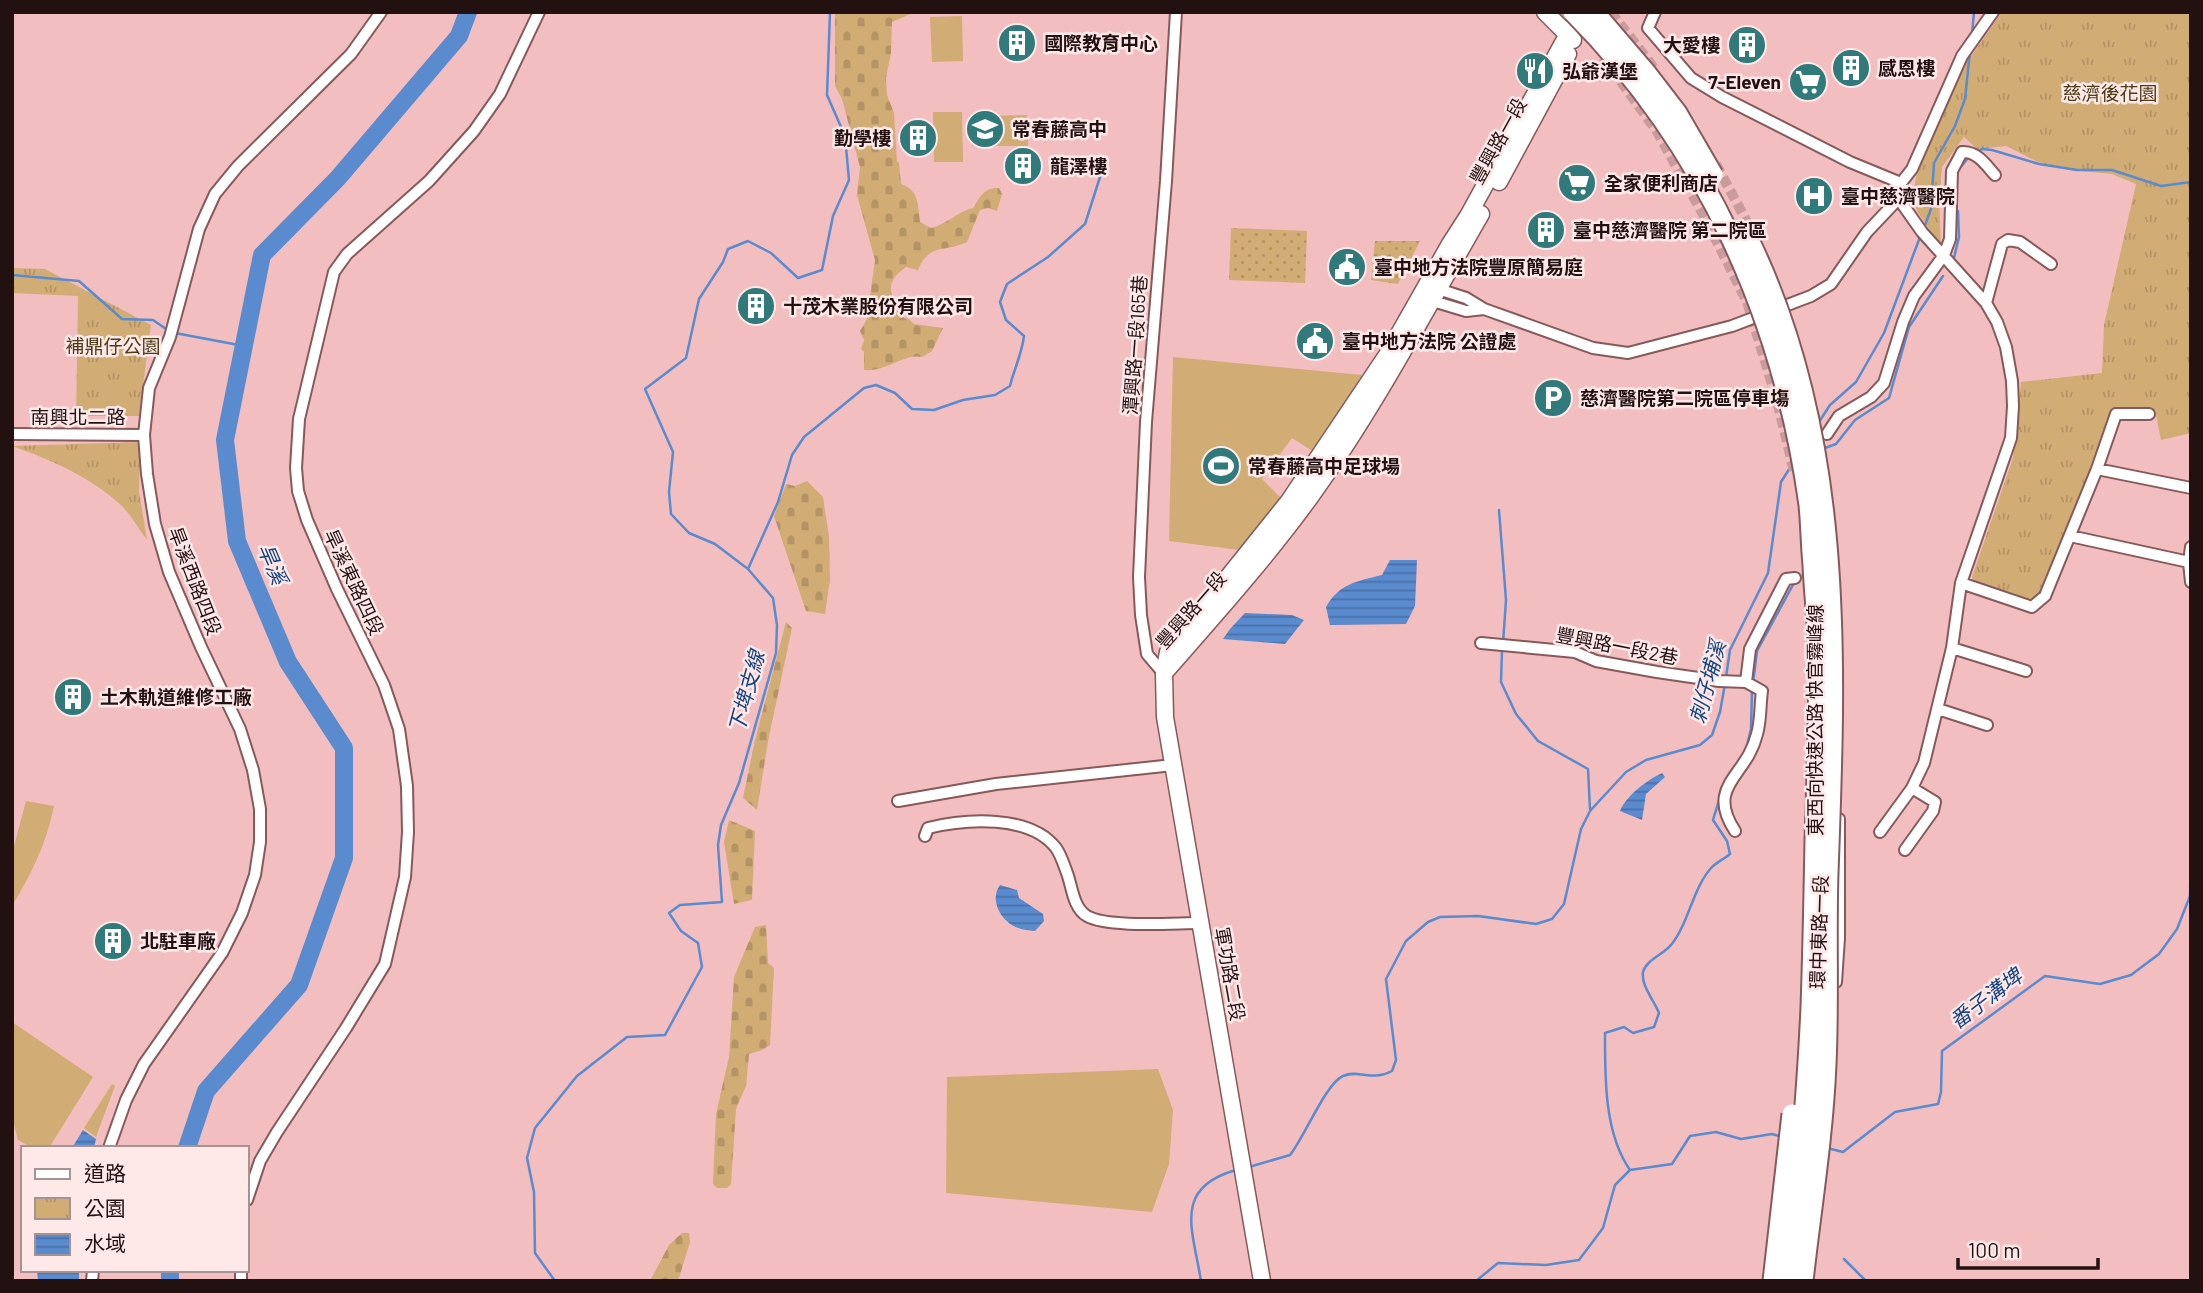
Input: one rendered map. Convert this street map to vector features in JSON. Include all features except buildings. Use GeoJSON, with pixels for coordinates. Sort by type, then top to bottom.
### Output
{"type":"FeatureCollection","features":[{"type":"Feature","properties":{"kind":"highway","name":"東西向快速公路 快官霧峰線"},"geometry":{"type":"LineString","coordinates":[[1573,12],[1598,37],[1636,83],[1691,165],[1722,218],[1737,248],[1777,356],[1798,440],[1809,509],[1818,635],[1811,1007],[1789,1281]]}},
{"type":"Feature","properties":{"kind":"highway","name":"東西向快速公路 快官霧峰線"},"geometry":{"type":"LineString","coordinates":[[1593,12],[1677,113],[1749,242],[1770,291],[1804,396],[1824,507],[1832,603],[1834,704],[1826,1064],[1817,1169],[1803,1281]]}},
{"type":"Feature","properties":{"kind":"highway"},"geometry":{"type":"LineString","coordinates":[[1775,1281],[1798,1062],[1811,1007]]}},
{"type":"Feature","properties":{"kind":"highway"},"geometry":{"type":"LineString","coordinates":[[1812,1281],[1829,1115],[1826,1064]]}},
{"type":"Feature","properties":{"kind":"street","name":"旱溪西路四段"},"geometry":{"type":"LineString","coordinates":[[110,1146],[126,1100],[144,1064],[222,953],[242,913],[255,875],[260,842],[260,809],[253,770],[240,730],[169,572],[155,524],[144,435],[149,388],[171,332],[199,229],[225,179],[351,54],[381,12]]}},
{"type":"Feature","properties":{"kind":"street","name":"旱溪東路四段"},"geometry":{"type":"LineString","coordinates":[[248,1196],[266,1151],[385,964],[405,877],[407,786],[399,729],[384,685],[337,589],[307,520],[298,491],[296,468],[299,419],[331,284],[334,272],[347,254],[429,180],[474,131],[500,94],[539,12]]}},
{"type":"Feature","properties":{"kind":"street","name":"潭興路一段165巷"},"geometry":{"type":"LineString","coordinates":[[1164,674],[1147,654],[1139,577],[1146,422],[1166,181],[1176,12]]}},
{"type":"Feature","properties":{"kind":"street"},"geometry":{"type":"LineString","coordinates":[[1545,12],[1571,38]]}},
{"type":"Feature","properties":{"kind":"street","name":"豐興路一段"},"geometry":{"type":"LineString","coordinates":[[1571,38],[1580,12]]}},
{"type":"Feature","properties":{"kind":"street","name":"豐興路一段"},"geometry":{"type":"LineString","coordinates":[[1164,674],[1223,608],[1312,494],[1398,361],[1428,293],[1468,216],[1571,38],[1593,12]]}},
{"type":"Feature","properties":{"kind":"street"},"geometry":{"type":"LineString","coordinates":[[1655,12],[1648,28],[1691,78],[1722,97],[1901,189]]}},
{"type":"Feature","properties":{"kind":"street"},"geometry":{"type":"LineString","coordinates":[[1428,293],[1466,311],[1484,309],[1592,348],[1628,353],[1732,327],[1811,296],[1831,284],[1901,189],[1962,56],[1993,12]]}},
{"type":"Feature","properties":{"kind":"street"},"geometry":{"type":"LineString","coordinates":[[1827,434],[1839,416],[1871,397],[1884,383],[1914,296],[1944,255],[1950,239],[1952,172],[1962,152],[1969,151],[1976,155],[1995,175]]}},
{"type":"Feature","properties":{"kind":"street"},"geometry":{"type":"LineString","coordinates":[[1880,832],[1912,788],[1924,763],[1952,648],[1961,583],[2011,438],[2012,382],[2006,347],[1997,322],[1986,303],[1922,232],[1903,205],[1901,189]]}},
{"type":"Feature","properties":{"kind":"street"},"geometry":{"type":"LineString","coordinates":[[1986,303],[2002,244],[2008,240],[2020,242],[2051,264]]}},
{"type":"Feature","properties":{"kind":"street"},"geometry":{"type":"LineString","coordinates":[[1961,583],[2032,607],[2045,596],[2116,414],[2150,414]]}},
{"type":"Feature","properties":{"kind":"street","name":"南興北二路"},"geometry":{"type":"LineString","coordinates":[[12,434],[144,435]]}},
{"type":"Feature","properties":{"kind":"street","name":"環中東路一段"},"geometry":{"type":"LineString","coordinates":[[1812,1281],[1839,938],[1841,636],[1838,563],[1825,458]]}},
{"type":"Feature","properties":{"kind":"street"},"geometry":{"type":"LineString","coordinates":[[2096,470],[2191,488]]}},
{"type":"Feature","properties":{"kind":"street","name":"環中東路一段"},"geometry":{"type":"LineString","coordinates":[[1775,1281],[1798,1114],[1804,1031],[1812,643],[1804,567],[1802,503]]}},
{"type":"Feature","properties":{"kind":"street"},"geometry":{"type":"LineString","coordinates":[[2070,536],[2189,562]]}},
{"type":"Feature","properties":{"kind":"street"},"geometry":{"type":"LineString","coordinates":[[2191,547],[2191,582]]}},
{"type":"Feature","properties":{"kind":"street"},"geometry":{"type":"LineString","coordinates":[[1735,831],[1723,804],[1725,790],[1747,760],[1757,734],[1762,691],[1746,682],[1750,649],[1786,579],[1795,578]]}},
{"type":"Feature","properties":{"kind":"street","name":"豐興路一段2巷"},"geometry":{"type":"LineString","coordinates":[[1481,643],[1575,652],[1596,661],[1733,683],[1746,682]]}},
{"type":"Feature","properties":{"kind":"street"},"geometry":{"type":"LineString","coordinates":[[1952,648],[2026,671]]}},
{"type":"Feature","properties":{"kind":"street","name":"軍功路二段"},"geometry":{"type":"LineString","coordinates":[[1164,674],[1165,717],[1262,1281]]}},
{"type":"Feature","properties":{"kind":"street"},"geometry":{"type":"LineString","coordinates":[[1938,709],[1987,725]]}},
{"type":"Feature","properties":{"kind":"street"},"geometry":{"type":"LineString","coordinates":[[898,801],[996,784],[1173,765]]}},
{"type":"Feature","properties":{"kind":"street"},"geometry":{"type":"LineString","coordinates":[[1905,850],[1933,811],[1936,802],[1912,788]]}},
{"type":"Feature","properties":{"kind":"street"},"geometry":{"type":"LineString","coordinates":[[925,836],[928,828],[938,825],[994,820],[1016,824],[1034,832],[1058,850],[1078,907],[1086,915],[1100,920],[1200,923]]}},
{"type":"Feature","properties":{"kind":"street"},"geometry":{"type":"LineString","coordinates":[[1804,1031],[1832,1032]]}},
{"type":"Feature","properties":{"kind":"green space"},"geometry":{"type":"Polygon","coordinates":[[[835,12],[915,12],[892,22],[891,53],[886,78],[887,95],[894,113],[901,184],[914,194],[920,222],[931,228],[937,226],[973,208],[986,191],[999,188],[1002,194],[997,211],[988,208],[980,210],[967,242],[927,255],[918,270],[906,267],[893,279],[891,291],[904,318],[914,324],[943,328],[932,351],[922,357],[915,356],[873,370],[864,370],[864,352],[861,349],[864,340],[860,331],[867,319],[875,260],[857,195],[860,167],[842,99],[835,86],[835,12]]]}},
{"type":"Feature","properties":{"kind":"green space","name":"慈濟後花園"},"geometry":{"type":"Polygon","coordinates":[[[2002,12],[2191,12],[2191,433],[2161,440],[2155,410],[2115,408],[2043,592],[2031,601],[1975,584],[1972,577],[2013,458],[2021,382],[2102,373],[2104,325],[2136,184],[2112,174],[2070,170],[2038,162],[2006,146],[1977,149],[1964,137],[1942,167],[1939,199],[1941,246],[1917,211],[1913,198],[1916,177],[1956,78],[2002,12]]]}},
{"type":"Feature","properties":{"kind":"green space"},"geometry":{"type":"Polygon","coordinates":[[[962,16],[963,61],[932,62],[930,17],[962,16]]]}},
{"type":"Feature","properties":{"kind":"green space"},"geometry":{"type":"Polygon","coordinates":[[[933,112],[962,112],[963,162],[934,162],[933,112]]]}},
{"type":"Feature","properties":{"kind":"green space"},"geometry":{"type":"Polygon","coordinates":[[[1027,115],[1028,146],[972,146],[971,116],[1027,115]]]}},
{"type":"Feature","properties":{"kind":"green space"},"geometry":{"type":"Polygon","coordinates":[[[1231,228],[1307,231],[1305,283],[1229,280],[1231,228]]]}},
{"type":"Feature","properties":{"kind":"green space"},"geometry":{"type":"Polygon","coordinates":[[[1375,241],[1420,241],[1398,284],[1371,280],[1375,241]]]}},
{"type":"Feature","properties":{"kind":"green space","name":"補鼎仔公園"},"geometry":{"type":"Polygon","coordinates":[[[12,268],[45,269],[151,325],[139,416],[76,416],[78,296],[12,293],[12,268]]]}},
{"type":"Feature","properties":{"kind":"green space","name":"常春藤高中足球場"},"geometry":{"type":"Polygon","coordinates":[[[1173,357],[1362,375],[1314,452],[1292,438],[1262,479],[1281,498],[1240,550],[1169,541],[1173,357]]]}},
{"type":"Feature","properties":{"kind":"green space"},"geometry":{"type":"Polygon","coordinates":[[[140,442],[139,491],[147,540],[121,505],[97,486],[56,463],[12,446],[140,442]]]}},
{"type":"Feature","properties":{"kind":"green space"},"geometry":{"type":"Polygon","coordinates":[[[807,481],[823,497],[829,537],[830,579],[825,614],[806,611],[774,516],[786,484],[795,486],[807,481]]]}},
{"type":"Feature","properties":{"kind":"green space"},"geometry":{"type":"Polygon","coordinates":[[[786,622],[792,628],[768,741],[757,810],[743,798],[755,740],[786,622]]]}},
{"type":"Feature","properties":{"kind":"green space"},"geometry":{"type":"Polygon","coordinates":[[[26,801],[54,806],[38,858],[12,906],[12,854],[26,801]]]}},
{"type":"Feature","properties":{"kind":"green space"},"geometry":{"type":"Polygon","coordinates":[[[729,820],[755,831],[752,900],[734,904],[724,842],[729,820]]]}},
{"type":"Feature","properties":{"kind":"green space"},"geometry":{"type":"Polygon","coordinates":[[[766,925],[768,963],[774,968],[770,1045],[749,1054],[746,1086],[736,1109],[731,1184],[727,1188],[717,1188],[713,1184],[716,1114],[729,1057],[734,977],[755,927],[766,925]]]}},
{"type":"Feature","properties":{"kind":"green space"},"geometry":{"type":"Polygon","coordinates":[[[12,1022],[93,1077],[50,1146],[29,1146],[18,1140],[12,1117],[12,1022]]]}},
{"type":"Feature","properties":{"kind":"green space"},"geometry":{"type":"Polygon","coordinates":[[[1158,1069],[1173,1110],[1169,1164],[1152,1212],[946,1193],[947,1077],[1158,1069]]]}},
{"type":"Feature","properties":{"kind":"green space"},"geometry":{"type":"Polygon","coordinates":[[[112,1084],[115,1086],[96,1137],[84,1128],[112,1084]]]}},
{"type":"Feature","properties":{"kind":"green space"},"geometry":{"type":"Polygon","coordinates":[[[682,1233],[689,1233],[690,1242],[678,1281],[650,1281],[669,1245],[682,1233]]]}},
{"type":"Feature","properties":{"kind":"water"},"geometry":{"type":"Polygon","coordinates":[[[1390,560],[1417,560],[1415,606],[1406,624],[1330,625],[1326,607],[1331,599],[1343,588],[1382,575],[1390,560]]]}},
{"type":"Feature","properties":{"kind":"water"},"geometry":{"type":"Polygon","coordinates":[[[1245,613],[1292,615],[1304,620],[1285,644],[1223,639],[1245,613]]]}},
{"type":"Feature","properties":{"kind":"water"},"geometry":{"type":"Polygon","coordinates":[[[1662,773],[1665,777],[1646,794],[1642,820],[1620,811],[1638,789],[1662,773]]]}},
{"type":"Feature","properties":{"kind":"water"},"geometry":{"type":"Polygon","coordinates":[[[1000,885],[1017,890],[1019,898],[1043,914],[1044,921],[1035,931],[1018,928],[1002,916],[996,904],[1000,885]]]}},
{"type":"Feature","properties":{"kind":"water"},"geometry":{"type":"Polygon","coordinates":[[[83,1130],[96,1139],[94,1146],[73,1146],[83,1130]]]}},
{"type":"Feature","properties":{"kind":"water"},"geometry":{"type":"Polygon","coordinates":[[[37,1272],[79,1272],[79,1281],[38,1281],[37,1272]]]}},
{"type":"Feature","properties":{"kind":"waterway","name":"旱溪"},"geometry":{"type":"LineString","coordinates":[[188,1146],[206,1091],[299,985],[344,858],[344,748],[288,662],[237,541],[225,440],[262,255],[338,178],[459,36],[468,12]]}},
{"type":"Feature","properties":{"kind":"waterway","name":"下埤支線"},"geometry":{"type":"LineString","coordinates":[[555,1281],[535,1253],[534,1192],[527,1158],[535,1128],[577,1076],[627,1037],[665,1035],[702,967],[698,943],[681,931],[669,913],[680,905],[722,902],[718,845],[721,825],[739,783],[776,653],[777,625],[773,598],[748,569],[715,544],[689,533],[671,514],[669,492],[673,452],[645,389],[686,358],[699,299],[723,262],[728,249],[748,241],[771,253],[798,278],[822,270],[833,216],[849,180],[845,136],[827,95],[830,12]]}},
{"type":"Feature","properties":{"kind":"waterway","name":"刺仔埔溪"},"geometry":{"type":"LineString","coordinates":[[1972,34],[1974,12]]}},
{"type":"Feature","properties":{"kind":"waterway","name":"刺仔埔溪"},"geometry":{"type":"LineString","coordinates":[[1924,228],[1931,209],[1934,163],[1955,126],[1965,99],[1970,51]]}},
{"type":"Feature","properties":{"kind":"waterway"},"geometry":{"type":"LineString","coordinates":[[1976,152],[1982,149],[1992,150],[2039,164],[2077,170],[2112,170],[2161,186],[2191,182]]}},
{"type":"Feature","properties":{"kind":"waterway"},"geometry":{"type":"LineString","coordinates":[[1959,169],[1968,158]]}},
{"type":"Feature","properties":{"kind":"waterway"},"geometry":{"type":"LineString","coordinates":[[748,569],[778,502],[792,455],[804,437],[864,388],[876,385],[895,393],[912,409],[934,410],[963,400],[995,395],[1010,386],[1024,336],[1006,320],[1000,302],[1007,284],[1048,257],[1085,224],[1100,177]]}},
{"type":"Feature","properties":{"kind":"waterway"},"geometry":{"type":"LineString","coordinates":[[1953,262],[1959,237],[1958,211]]}},
{"type":"Feature","properties":{"kind":"waterway","name":"刺仔埔溪"},"geometry":{"type":"LineString","coordinates":[[1817,425],[1830,405],[1856,382],[1884,333],[1920,237]]}},
{"type":"Feature","properties":{"kind":"waterway"},"geometry":{"type":"LineString","coordinates":[[12,275],[79,281],[122,319],[153,320],[169,331]]}},
{"type":"Feature","properties":{"kind":"waterway"},"geometry":{"type":"LineString","coordinates":[[1822,449],[1836,444],[1855,420],[1889,398],[1909,327],[1943,276]]}},
{"type":"Feature","properties":{"kind":"waterway"},"geometry":{"type":"LineString","coordinates":[[175,333],[244,346]]}},
{"type":"Feature","properties":{"kind":"waterway","name":"刺仔埔溪"},"geometry":{"type":"LineString","coordinates":[[1726,677],[1730,650],[1768,573],[1781,482],[1793,463]]}},
{"type":"Feature","properties":{"kind":"waterway"},"geometry":{"type":"LineString","coordinates":[[1499,510],[1506,600],[1503,643]]}},
{"type":"Feature","properties":{"kind":"waterway"},"geometry":{"type":"LineString","coordinates":[[1753,683],[1757,651],[1795,581]]}},
{"type":"Feature","properties":{"kind":"waterway"},"geometry":{"type":"LineString","coordinates":[[1502,650],[1501,682],[1516,714],[1538,741],[1588,769],[1590,809]]}},
{"type":"Feature","properties":{"kind":"waterway","name":"刺仔埔溪"},"geometry":{"type":"LineString","coordinates":[[1249,1167],[1290,1155],[1322,1100],[1343,1076],[1372,1076],[1392,1071],[1396,1060],[1386,979],[1406,941],[1428,922],[1440,917],[1478,916],[1536,924],[1552,919],[1564,904],[1581,829],[1590,811],[1626,772],[1646,760],[1700,745],[1712,735],[1725,684]]}},
{"type":"Feature","properties":{"kind":"waterway"},"geometry":{"type":"LineString","coordinates":[[1746,749],[1751,729],[1752,690]]}},
{"type":"Feature","properties":{"kind":"waterway"},"geometry":{"type":"LineString","coordinates":[[1630,1170],[1621,1155],[1611,1122],[1606,1086],[1605,1033],[1624,1027],[1633,1033],[1654,1027],[1659,1013],[1646,988],[1643,972],[1677,936],[1706,875],[1714,865],[1730,854],[1727,841],[1713,820],[1720,797]]}},
{"type":"Feature","properties":{"kind":"waterway","name":"番子溝埤"},"geometry":{"type":"LineString","coordinates":[[1827,1148],[1843,1152],[1895,1112],[1938,1104],[1942,1051],[2045,976],[2100,984],[2131,975],[2159,954],[2177,929],[2190,896],[2191,849]]}},
{"type":"Feature","properties":{"kind":"waterway","name":"番子溝埤"},"geometry":{"type":"LineString","coordinates":[[1476,1281],[1498,1263],[1546,1265],[1579,1260],[1603,1228],[1615,1185],[1630,1170],[1672,1164],[1690,1136],[1716,1132],[1741,1139],[1772,1134],[1783,1137]]}},
{"type":"Feature","properties":{"kind":"waterway","name":"刺仔埔溪"},"geometry":{"type":"LineString","coordinates":[[1201,1281],[1192,1228],[1191,1213],[1195,1200],[1202,1188],[1216,1178],[1236,1170]]}},
{"type":"Feature","properties":{"kind":"waterway"},"geometry":{"type":"LineString","coordinates":[[1844,1259],[1866,1281]]}},
{"type":"Feature","properties":{"kind":"waterway","name":"旱溪"},"geometry":{"type":"LineString","coordinates":[[170,1272],[170,1281]]}},
{"type":"Feature","properties":{"kind":"tunnel"},"geometry":{"type":"LineString","coordinates":[[1560,12],[1575,27]]}},
{"type":"Feature","properties":{"kind":"tunnel"},"geometry":{"type":"LineString","coordinates":[[1611,12],[1654,68]]}},
{"type":"Feature","properties":{"kind":"tunnel"},"geometry":{"type":"LineString","coordinates":[[1603,57],[1656,130],[1704,216],[1747,302],[1777,401],[1794,471]]}},
{"type":"Feature","properties":{"kind":"tunnel"},"geometry":{"type":"LineString","coordinates":[[1716,164],[1756,239]]}},
{"type":"Feature","properties":{"kind":"place","name":"國際教育中心"},"geometry":{"type":"Point","coordinates":[1017,43]}},
{"type":"Feature","properties":{"kind":"place","name":"大愛樓"},"geometry":{"type":"Point","coordinates":[1747,45]}},
{"type":"Feature","properties":{"kind":"place","name":"感恩樓"},"geometry":{"type":"Point","coordinates":[1851,68]}},
{"type":"Feature","properties":{"kind":"place","name":"弘爺漢堡"},"geometry":{"type":"Point","coordinates":[1535,71]}},
{"type":"Feature","properties":{"kind":"place","name":"7-Eleven"},"geometry":{"type":"Point","coordinates":[1808,82]}},
{"type":"Feature","properties":{"kind":"place","name":"常春藤高中"},"geometry":{"type":"Point","coordinates":[985,129]}},
{"type":"Feature","properties":{"kind":"place","name":"勤學樓"},"geometry":{"type":"Point","coordinates":[918,138]}},
{"type":"Feature","properties":{"kind":"place","name":"龍澤樓"},"geometry":{"type":"Point","coordinates":[1023,166]}},
{"type":"Feature","properties":{"kind":"place","name":"全家便利商店"},"geometry":{"type":"Point","coordinates":[1577,183]}},
{"type":"Feature","properties":{"kind":"place","name":"臺中慈濟醫院"},"geometry":{"type":"Point","coordinates":[1814,196]}},
{"type":"Feature","properties":{"kind":"place","name":"臺中慈濟醫院 第二院區"},"geometry":{"type":"Point","coordinates":[1546,230]}},
{"type":"Feature","properties":{"kind":"place","name":"臺中地方法院豐原簡易庭"},"geometry":{"type":"Point","coordinates":[1347,267]}},
{"type":"Feature","properties":{"kind":"place","name":"十茂木業股份有限公司"},"geometry":{"type":"Point","coordinates":[756,306]}},
{"type":"Feature","properties":{"kind":"place","name":"臺中地方法院 公證處"},"geometry":{"type":"Point","coordinates":[1315,341]}},
{"type":"Feature","properties":{"kind":"place","name":"慈濟醫院第二院區停車塲"},"geometry":{"type":"Point","coordinates":[1553,398]}},
{"type":"Feature","properties":{"kind":"place","name":"常春藤高中足球場"},"geometry":{"type":"Point","coordinates":[1221,466]}},
{"type":"Feature","properties":{"kind":"place","name":"土木軌道維修工廠"},"geometry":{"type":"Point","coordinates":[73,697]}},
{"type":"Feature","properties":{"kind":"place","name":"北駐車廠"},"geometry":{"type":"Point","coordinates":[113,941]}}]}
